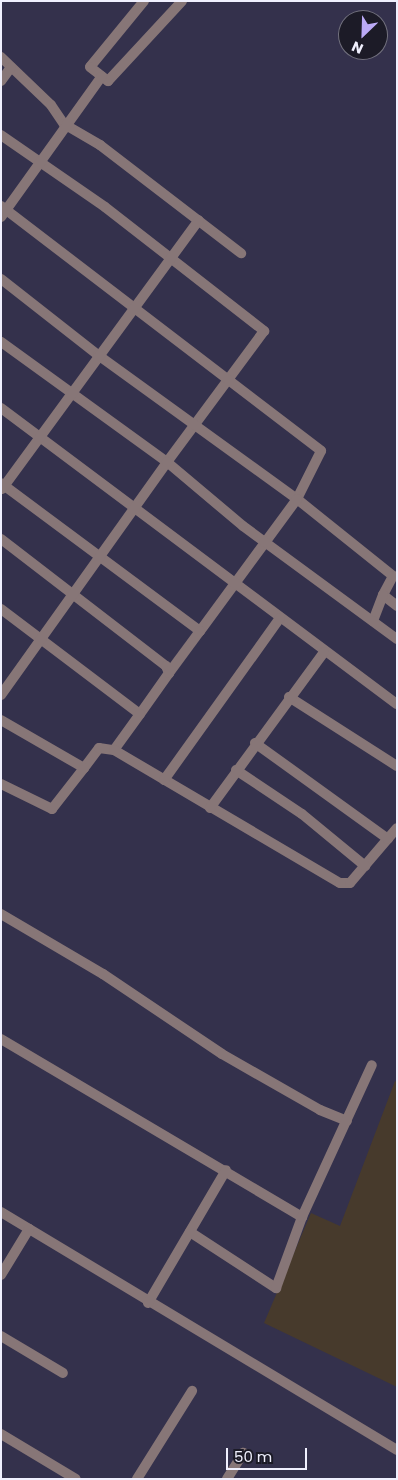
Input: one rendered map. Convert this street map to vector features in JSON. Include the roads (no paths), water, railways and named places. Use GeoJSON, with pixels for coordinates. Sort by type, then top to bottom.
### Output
{"type":"FeatureCollection","features":[{"type":"Feature","properties":{"kind":"street"},"geometry":{"type":"LineString","coordinates":[[144,1],[90,66],[108,81],[182,1]]}},
{"type":"Feature","properties":{"kind":"street"},"geometry":{"type":"LineString","coordinates":[[1,57],[51,105],[64,124],[100,145],[241,253]]}},
{"type":"Feature","properties":{"kind":"street"},"geometry":{"type":"LineString","coordinates":[[1,82],[11,68]]}},
{"type":"Feature","properties":{"kind":"street"},"geometry":{"type":"LineString","coordinates":[[102,76],[64,124],[40,162],[3,211],[133,306],[321,451],[297,498],[168,673],[114,750]]}},
{"type":"Feature","properties":{"kind":"street"},"geometry":{"type":"LineString","coordinates":[[1,134],[171,258],[264,331],[99,556],[1,695]]}},
{"type":"Feature","properties":{"kind":"street"},"geometry":{"type":"LineString","coordinates":[[199,220],[133,306],[73,392],[2,486],[200,631]]}},
{"type":"Feature","properties":{"kind":"street"},"geometry":{"type":"LineString","coordinates":[[1,279],[98,356],[297,498],[392,576],[382,595],[373,621]]}},
{"type":"Feature","properties":{"kind":"street"},"geometry":{"type":"LineString","coordinates":[[1,342],[73,392],[167,462],[265,542],[397,639]]}},
{"type":"Feature","properties":{"kind":"street"},"geometry":{"type":"LineString","coordinates":[[1,408],[235,582],[324,652],[397,704]]}},
{"type":"Feature","properties":{"kind":"street"},"geometry":{"type":"LineString","coordinates":[[1,539],[73,593],[168,673]]}},
{"type":"Feature","properties":{"kind":"street"},"geometry":{"type":"LineString","coordinates":[[382,595],[397,606]]}},
{"type":"Feature","properties":{"kind":"street"},"geometry":{"type":"LineString","coordinates":[[1,609],[140,714]]}},
{"type":"Feature","properties":{"kind":"street"},"geometry":{"type":"LineString","coordinates":[[164,780],[280,618]]}},
{"type":"Feature","properties":{"kind":"street"},"geometry":{"type":"LineString","coordinates":[[210,808],[255,743],[324,652]]}},
{"type":"Feature","properties":{"kind":"street"},"geometry":{"type":"LineString","coordinates":[[289,697],[397,766]]}},
{"type":"Feature","properties":{"kind":"street"},"geometry":{"type":"LineString","coordinates":[[1,720],[84,768]]}},
{"type":"Feature","properties":{"kind":"street"},"geometry":{"type":"LineString","coordinates":[[255,743],[388,839]]}},
{"type":"Feature","properties":{"kind":"street"},"geometry":{"type":"LineString","coordinates":[[1,784],[52,809],[98,748],[114,750],[340,883],[350,883],[397,828]]}},
{"type":"Feature","properties":{"kind":"street"},"geometry":{"type":"LineString","coordinates":[[236,770],[302,814],[365,866]]}},
{"type":"Feature","properties":{"kind":"street"},"geometry":{"type":"LineString","coordinates":[[1,914],[103,974],[222,1054],[320,1110],[347,1121]]}},
{"type":"Feature","properties":{"kind":"street"},"geometry":{"type":"LineString","coordinates":[[1,1039],[226,1170],[302,1217]]}},
{"type":"Feature","properties":{"kind":"street"},"geometry":{"type":"LineString","coordinates":[[190,1232],[276,1288],[302,1217],[372,1065]]}},
{"type":"Feature","properties":{"kind":"street"},"geometry":{"type":"LineString","coordinates":[[148,1302],[226,1170]]}},
{"type":"Feature","properties":{"kind":"street"},"geometry":{"type":"LineString","coordinates":[[1,1212],[397,1450]]}},
{"type":"Feature","properties":{"kind":"street"},"geometry":{"type":"LineString","coordinates":[[1,1275],[30,1230]]}},
{"type":"Feature","properties":{"kind":"street"},"geometry":{"type":"LineString","coordinates":[[1,1336],[63,1373]]}},
{"type":"Feature","properties":{"kind":"street"},"geometry":{"type":"LineString","coordinates":[[138,1479],[192,1391]]}},
{"type":"Feature","properties":{"kind":"street"},"geometry":{"type":"LineString","coordinates":[[1,1434],[76,1479]]}},
{"type":"Feature","properties":{"kind":"street"},"geometry":{"type":"LineString","coordinates":[[227,1479],[243,1453]]}}]}
